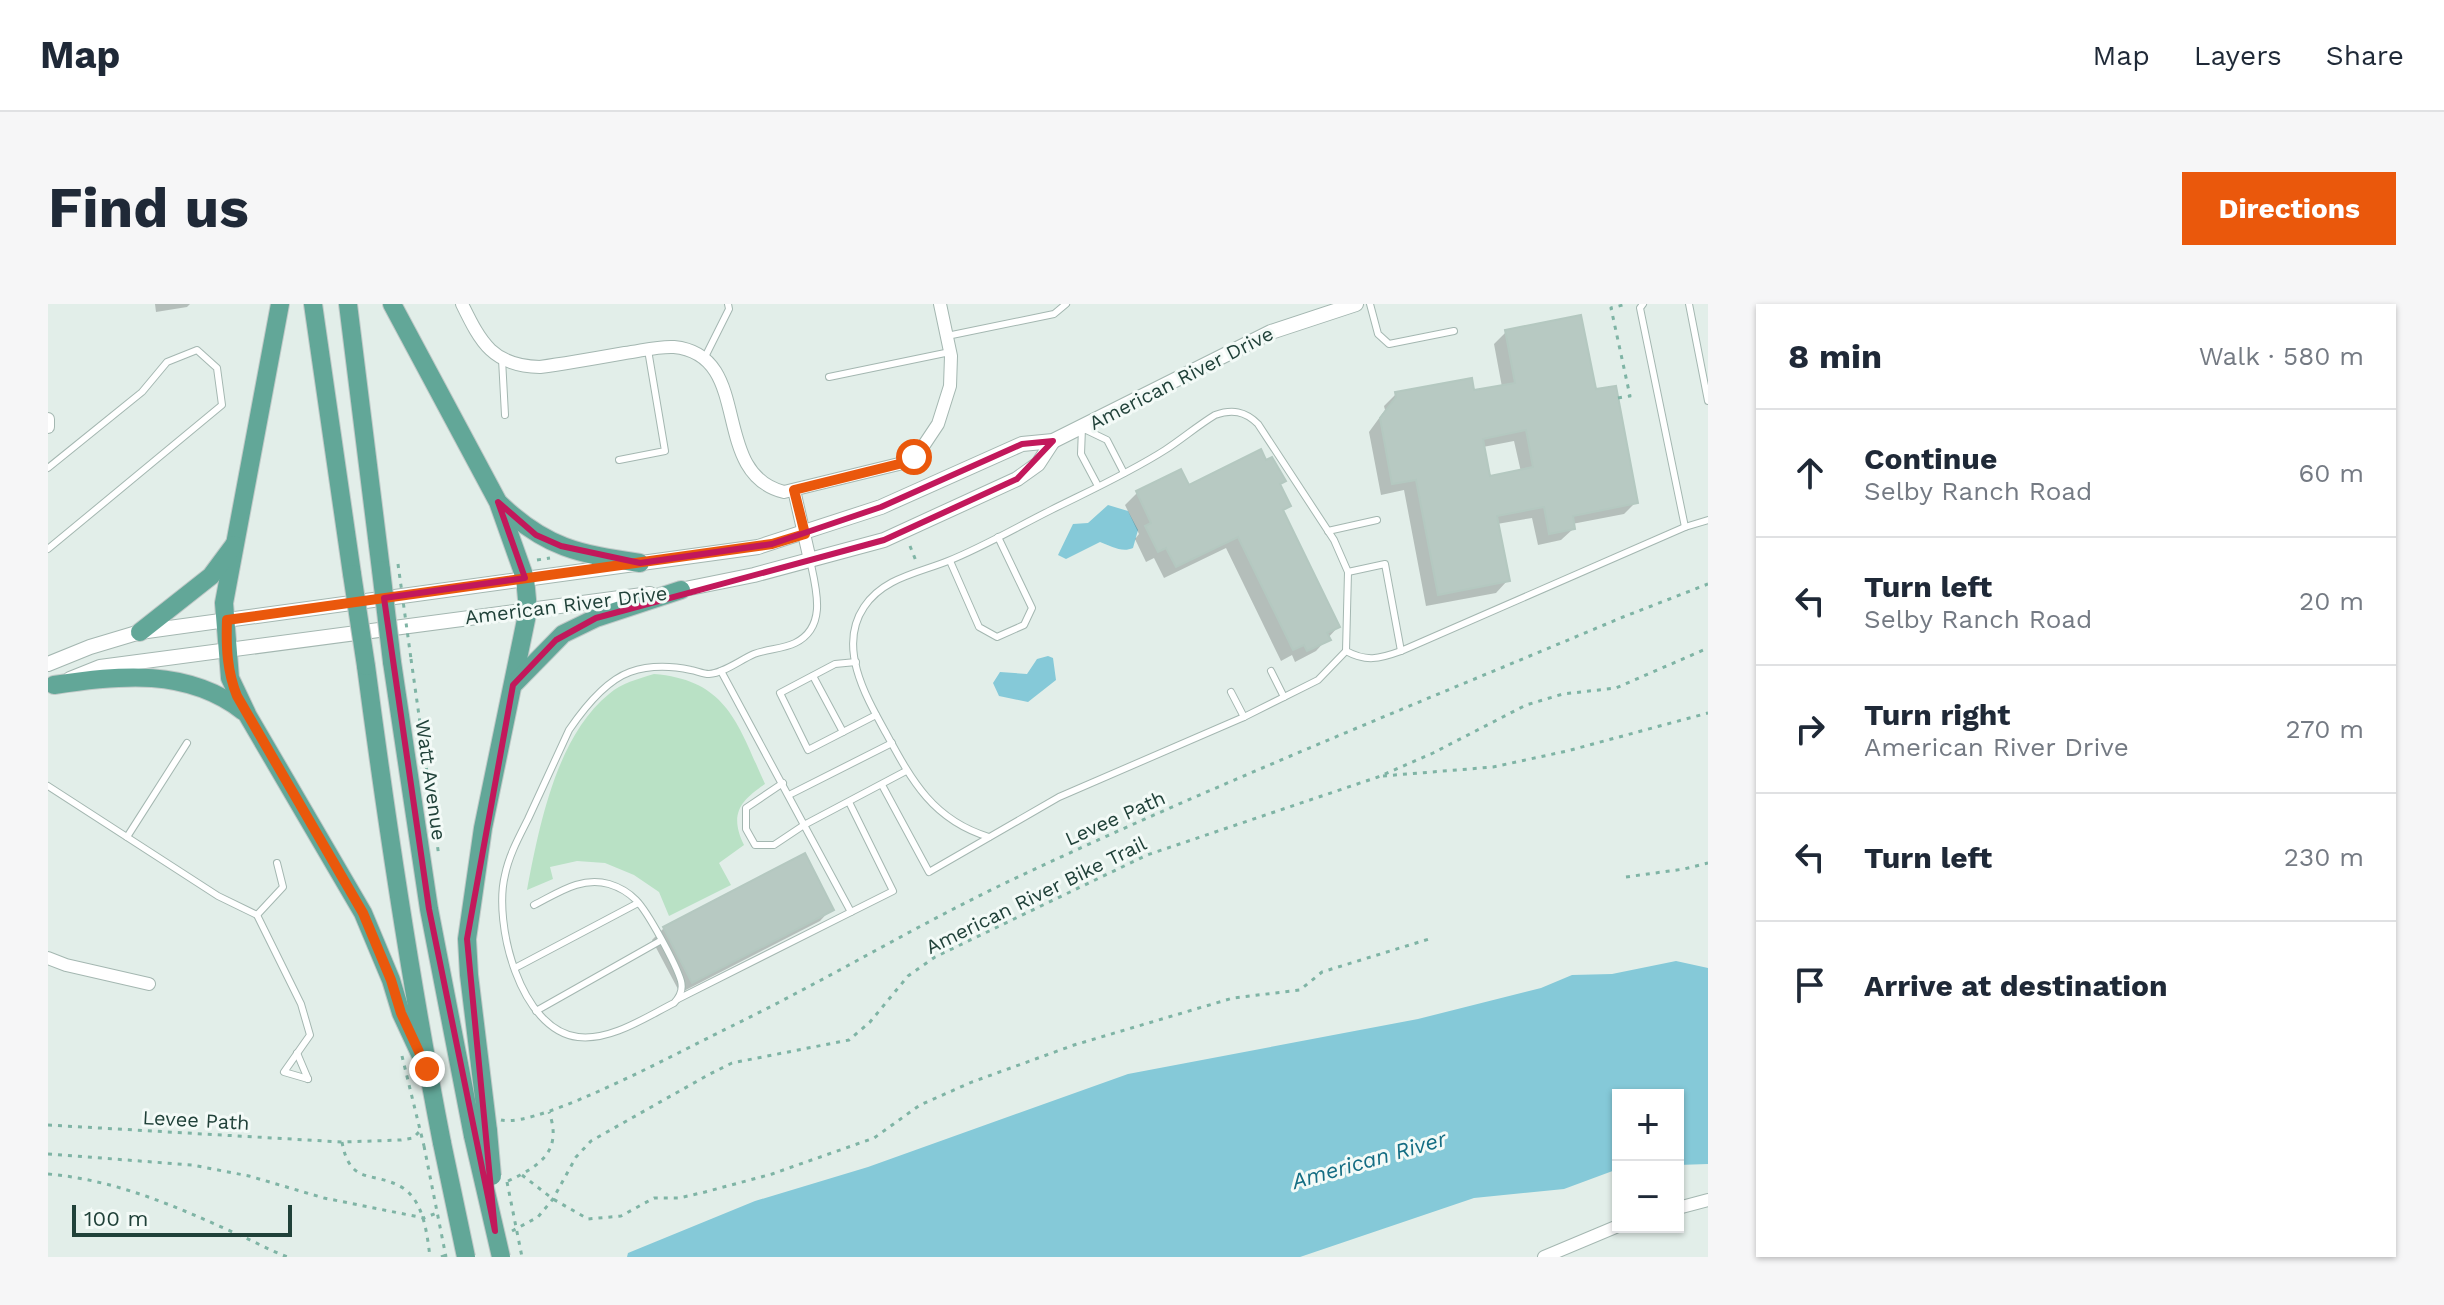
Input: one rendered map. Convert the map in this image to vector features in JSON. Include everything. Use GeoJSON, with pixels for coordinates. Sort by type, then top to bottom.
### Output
{"type":"FeatureCollection","features":[{"type":"Feature","properties":{"kind":"main road"},"geometry":{"type":"LineString","coordinates":[[280,304],[224,603],[230,678],[248,716],[363,913],[401,1013],[427,1069]]}},
{"type":"Feature","properties":{"kind":"main road"},"geometry":{"type":"LineString","coordinates":[[313,304],[385,807],[427,1069],[433,1144],[460,1255]]}},
{"type":"Feature","properties":{"kind":"main road","name":"Watt Avenue"},"geometry":{"type":"LineString","coordinates":[[348,304],[389,567],[392,662],[429,909],[485,1128],[501,1257]]}},
{"type":"Feature","properties":{"kind":"main road"},"geometry":{"type":"LineString","coordinates":[[392,304],[498,502],[525,578],[528,610],[483,828],[467,939],[485,1128]]}},
{"type":"Feature","properties":{"kind":"main road"},"geometry":{"type":"LineString","coordinates":[[498,502],[536,535],[561,546],[591,555],[640,563]]}},
{"type":"Feature","properties":{"kind":"main road"},"geometry":{"type":"LineString","coordinates":[[140,632],[211,576],[235,543]]}},
{"type":"Feature","properties":{"kind":"main road"},"geometry":{"type":"LineString","coordinates":[[513,685],[563,634],[596,618],[681,590]]}},
{"type":"Feature","properties":{"kind":"main road"},"geometry":{"type":"LineString","coordinates":[[51,686],[102,677],[169,678],[200,687],[229,701],[248,716]]}},
{"type":"Feature","properties":{"kind":"street"},"geometry":{"type":"LineString","coordinates":[[462,304],[482,343],[502,359],[524,367],[648,350],[677,348],[696,353],[715,369],[745,464],[773,489],[794,490],[903,463],[914,457],[933,433],[950,386],[950,352],[940,304]]}},
{"type":"Feature","properties":{"kind":"street","name":"American River Drive"},"geometry":{"type":"LineString","coordinates":[[48,664],[140,632],[758,547],[881,507],[1022,444],[1053,441],[1271,332],[1356,304]]}},
{"type":"Feature","properties":{"kind":"street"},"geometry":{"type":"LineString","coordinates":[[48,419],[48,427]]}},
{"type":"Feature","properties":{"kind":"street","name":"American River Drive"},"geometry":{"type":"LineString","coordinates":[[51,686],[100,667],[681,590],[810,560],[884,540],[1017,479],[1038,464],[1053,441]]}},
{"type":"Feature","properties":{"kind":"street"},"geometry":{"type":"LineString","coordinates":[[794,490],[810,560]]}},
{"type":"Feature","properties":{"kind":"street"},"geometry":{"type":"LineString","coordinates":[[48,958],[149,984]]}},
{"type":"Feature","properties":{"kind":"street"},"geometry":{"type":"LineString","coordinates":[[1684,1206],[1708,1200]]}},
{"type":"Feature","properties":{"kind":"street"},"geometry":{"type":"LineString","coordinates":[[1544,1257],[1612,1229]]}},
{"type":"Feature","properties":{"kind":"lane"},"geometry":{"type":"LineString","coordinates":[[704,359],[729,309],[728,304]]}},
{"type":"Feature","properties":{"kind":"lane"},"geometry":{"type":"LineString","coordinates":[[947,336],[1054,314],[1066,304]]}},
{"type":"Feature","properties":{"kind":"lane"},"geometry":{"type":"LineString","coordinates":[[1370,304],[1378,334],[1389,344],[1454,331]]}},
{"type":"Feature","properties":{"kind":"lane"},"geometry":{"type":"LineString","coordinates":[[1643,304],[1640,308],[1685,527]]}},
{"type":"Feature","properties":{"kind":"lane"},"geometry":{"type":"LineString","coordinates":[[1690,304],[1708,401]]}},
{"type":"Feature","properties":{"kind":"lane"},"geometry":{"type":"LineString","coordinates":[[48,468],[142,392],[167,362],[197,350],[217,368],[222,405],[48,549]]}},
{"type":"Feature","properties":{"kind":"lane"},"geometry":{"type":"LineString","coordinates":[[619,460],[665,451],[648,350]]}},
{"type":"Feature","properties":{"kind":"lane"},"geometry":{"type":"LineString","coordinates":[[829,377],[950,352]]}},
{"type":"Feature","properties":{"kind":"lane"},"geometry":{"type":"LineString","coordinates":[[502,359],[505,415]]}},
{"type":"Feature","properties":{"kind":"lane"},"geometry":{"type":"LineString","coordinates":[[882,785],[929,872],[1059,797],[1244,717],[1318,680],[1346,651],[1348,572],[1328,531],[1258,424],[1243,413],[1215,415],[1163,451],[1124,473],[950,561],[892,582],[863,607],[854,640],[862,689],[906,771],[929,800],[963,829],[989,837]]}},
{"type":"Feature","properties":{"kind":"lane"},"geometry":{"type":"LineString","coordinates":[[1098,486],[1081,454],[1082,428],[1107,440],[1124,473]]}},
{"type":"Feature","properties":{"kind":"lane"},"geometry":{"type":"LineString","coordinates":[[1328,531],[1377,520]]}},
{"type":"Feature","properties":{"kind":"lane"},"geometry":{"type":"LineString","coordinates":[[1346,651],[1360,659],[1377,660],[1685,527],[1708,520]]}},
{"type":"Feature","properties":{"kind":"lane"},"geometry":{"type":"LineString","coordinates":[[950,561],[979,627],[997,637],[1024,625],[1032,608],[998,537]]}},
{"type":"Feature","properties":{"kind":"lane"},"geometry":{"type":"LineString","coordinates":[[810,560],[816,618],[805,637],[793,645],[763,651],[738,660],[721,671],[707,674],[669,667],[629,672],[609,684],[569,730],[506,871],[501,905],[503,931],[515,968],[536,1011],[551,1027],[566,1035],[595,1038],[606,1035],[893,891],[849,802]]}},
{"type":"Feature","properties":{"kind":"lane"},"geometry":{"type":"LineString","coordinates":[[1348,572],[1385,564],[1401,651]]}},
{"type":"Feature","properties":{"kind":"lane"},"geometry":{"type":"LineString","coordinates":[[856,662],[835,664],[780,693],[808,750],[876,715]]}},
{"type":"Feature","properties":{"kind":"lane"},"geometry":{"type":"LineString","coordinates":[[721,671],[851,912]]}},
{"type":"Feature","properties":{"kind":"lane"},"geometry":{"type":"LineString","coordinates":[[1271,671],[1284,697]]}},
{"type":"Feature","properties":{"kind":"lane"},"geometry":{"type":"LineString","coordinates":[[813,676],[843,732]]}},
{"type":"Feature","properties":{"kind":"lane"},"geometry":{"type":"LineString","coordinates":[[1231,692],[1244,717]]}},
{"type":"Feature","properties":{"kind":"lane"},"geometry":{"type":"LineString","coordinates":[[127,837],[187,743]]}},
{"type":"Feature","properties":{"kind":"lane"},"geometry":{"type":"LineString","coordinates":[[789,795],[892,743]]}},
{"type":"Feature","properties":{"kind":"lane"},"geometry":{"type":"LineString","coordinates":[[783,783],[746,808],[746,829],[755,845],[774,845],[804,825],[906,771]]}},
{"type":"Feature","properties":{"kind":"lane"},"geometry":{"type":"LineString","coordinates":[[48,786],[218,896],[257,915],[301,1004],[310,1035],[297,1053],[284,1072],[308,1079],[297,1053]]}},
{"type":"Feature","properties":{"kind":"lane"},"geometry":{"type":"LineString","coordinates":[[257,915],[283,887],[277,863]]}},
{"type":"Feature","properties":{"kind":"lane"},"geometry":{"type":"LineString","coordinates":[[534,905],[575,884],[608,884],[623,890],[638,903],[681,981],[682,990],[678,999]]}},
{"type":"Feature","properties":{"kind":"lane"},"geometry":{"type":"LineString","coordinates":[[515,968],[638,903]]}},
{"type":"Feature","properties":{"kind":"lane"},"geometry":{"type":"LineString","coordinates":[[536,1011],[660,941]]}},
{"type":"Feature","properties":{"kind":"path"},"geometry":{"type":"LineString","coordinates":[[1618,398],[1630,396],[1611,308],[1627,304]]}},
{"type":"Feature","properties":{"kind":"path"},"geometry":{"type":"LineString","coordinates":[[910,546],[917,562]]}},
{"type":"Feature","properties":{"kind":"path"},"geometry":{"type":"LineString","coordinates":[[537,560],[554,558]]}},
{"type":"Feature","properties":{"kind":"path"},"geometry":{"type":"LineString","coordinates":[[389,567],[411,659],[440,864]]}},
{"type":"Feature","properties":{"kind":"path","name":"Levee Path"},"geometry":{"type":"LineString","coordinates":[[485,1128],[549,1112],[804,991],[926,924],[1108,835],[1708,584]]}},
{"type":"Feature","properties":{"kind":"path","name":"American River Bike Trail"},"geometry":{"type":"LineString","coordinates":[[498,1234],[538,1217],[553,1199],[576,1157],[600,1135],[732,1063],[849,1040],[870,1022],[908,976],[935,957],[1147,855],[1378,777],[1446,747],[1526,705],[1563,694],[1616,688],[1708,648]]}},
{"type":"Feature","properties":{"kind":"path"},"geometry":{"type":"LineString","coordinates":[[1378,777],[1493,767],[1567,751],[1708,713]]}},
{"type":"Feature","properties":{"kind":"path"},"geometry":{"type":"LineString","coordinates":[[1626,877],[1708,863]]}},
{"type":"Feature","properties":{"kind":"path"},"geometry":{"type":"LineString","coordinates":[[522,1175],[553,1199],[588,1219],[621,1216],[654,1198],[679,1198],[772,1174],[874,1138],[920,1105],[972,1082],[1074,1045],[1233,998],[1300,990],[1322,972],[1429,939]]}},
{"type":"Feature","properties":{"kind":"path","name":"Levee Path"},"geometry":{"type":"LineString","coordinates":[[48,1125],[342,1142],[401,1140],[413,1138],[421,1130],[433,1144]]}},
{"type":"Feature","properties":{"kind":"path"},"geometry":{"type":"LineString","coordinates":[[342,1142],[348,1163],[357,1173],[405,1189],[424,1218],[430,1257]]}},
{"type":"Feature","properties":{"kind":"path"},"geometry":{"type":"LineString","coordinates":[[433,1144],[444,1257],[460,1255]]}},
{"type":"Feature","properties":{"kind":"path"},"geometry":{"type":"LineString","coordinates":[[48,1154],[192,1165],[249,1176],[324,1198],[424,1218]]}},
{"type":"Feature","properties":{"kind":"path"},"geometry":{"type":"LineString","coordinates":[[48,1174],[92,1179],[149,1196],[288,1257]]}},
{"type":"Feature","properties":{"kind":"path"},"geometry":{"type":"LineString","coordinates":[[506,1179],[522,1257]]}},
{"type":"Feature","properties":{"kind":"highlighted area"},"geometry":{"type":"Polygon","coordinates":[[[1053,441],[1017,479],[884,540],[596,618],[556,640],[513,685],[467,939],[495,1231],[429,909],[384,598],[525,578],[498,502],[536,535],[561,546],[640,563],[772,544],[881,507],[1022,444],[1053,441]]]}},
{"type":"Feature","properties":{"kind":"green space"},"geometry":{"type":"Polygon","coordinates":[[[654,674],[699,685],[715,696],[738,725],[765,784],[743,803],[737,817],[744,845],[719,863],[731,885],[669,916],[659,892],[634,875],[605,863],[577,861],[550,867],[553,879],[527,890],[544,812],[563,758],[576,734],[591,712],[614,690],[654,674]]]}},
{"type":"Feature","properties":{"kind":"water"},"geometry":{"type":"Polygon","coordinates":[[[1108,505],[1128,511],[1138,530],[1133,548],[1121,549],[1100,542],[1066,559],[1058,555],[1073,524],[1088,523],[1108,505]]]}},
{"type":"Feature","properties":{"kind":"water"},"geometry":{"type":"Polygon","coordinates":[[[1053,658],[1056,680],[1028,702],[999,696],[993,683],[1000,672],[1027,674],[1037,659],[1053,658]]]}},
{"type":"Feature","properties":{"kind":"water","name":"American River"},"geometry":{"type":"Polygon","coordinates":[[[1676,961],[1708,968],[1708,1164],[1684,1165],[1684,1089],[1612,1089],[1612,1171],[1564,1189],[1474,1198],[1300,1257],[627,1257],[628,1253],[755,1201],[868,1167],[1128,1074],[1418,1019],[1541,988],[1572,975],[1612,974],[1676,961]]]}},
{"type":"Feature","properties":{"kind":"building"},"geometry":{"type":"Polygon","coordinates":[[[1581,315],[1596,389],[1616,386],[1638,503],[1573,516],[1575,529],[1549,534],[1544,507],[1497,516],[1510,581],[1438,595],[1416,480],[1392,484],[1380,418],[1396,397],[1395,392],[1472,378],[1474,390],[1515,383],[1505,330],[1581,315]],[[1526,430],[1483,439],[1490,476],[1533,467],[1526,430]]]}},
{"type":"Feature","properties":{"kind":"building"},"geometry":{"type":"Polygon","coordinates":[[[1261,449],[1266,460],[1272,457],[1286,481],[1280,484],[1291,506],[1283,510],[1340,627],[1327,633],[1331,640],[1307,651],[1304,645],[1293,650],[1238,537],[1176,567],[1166,548],[1158,552],[1145,526],[1151,523],[1136,491],[1181,469],[1189,485],[1261,449]]]}},
{"type":"Feature","properties":{"kind":"building"},"geometry":{"type":"Polygon","coordinates":[[[805,853],[834,910],[692,983],[663,927],[805,853]]]}},
{"type":"Feature","properties":{"kind":"route"},"geometry":{"type":"LineString","coordinates":[[427,1069],[401,1013],[363,913],[237,696],[227,661],[227,620],[772,544],[805,534],[794,490],[903,463],[914,457]]}}]}
